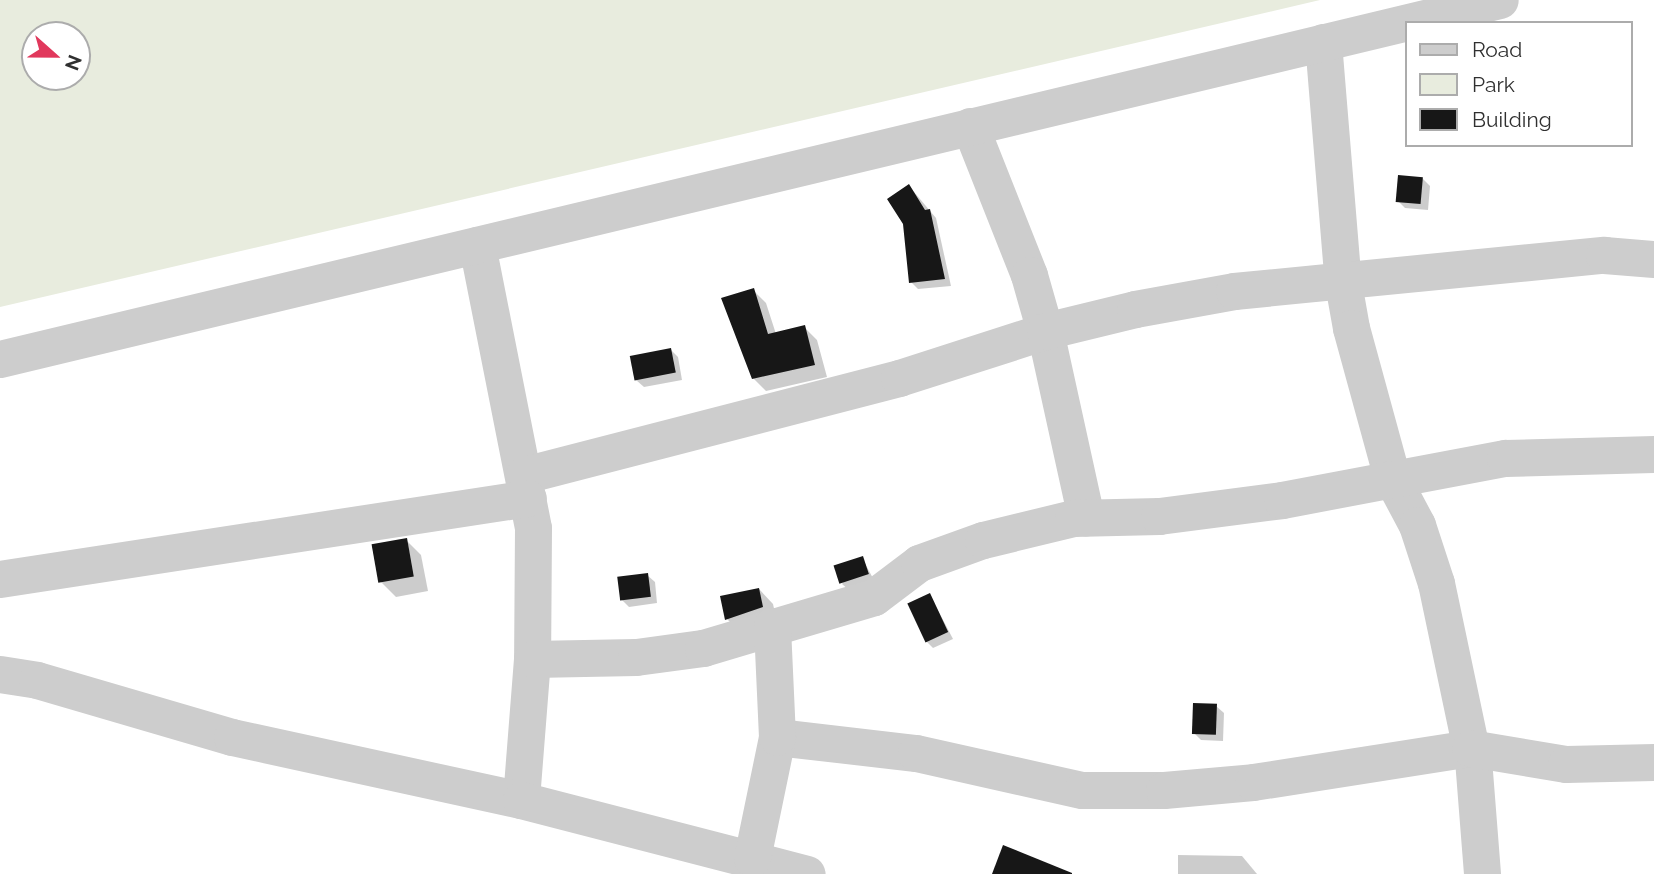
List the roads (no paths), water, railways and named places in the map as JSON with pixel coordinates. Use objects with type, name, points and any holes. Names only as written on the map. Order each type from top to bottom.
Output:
[{"type":"street","points":[[1412,21],[1500,0]]},
{"type":"street","points":[[0,359],[1406,22]]},
{"type":"street","points":[[1323,42],[1343,283],[1364,386],[1392,478],[1417,525],[1436,583],[1470,748],[1482,874]]},
{"type":"street","points":[[970,126],[1029,275],[1045,331],[1086,518]]},
{"type":"street","points":[[477,245],[533,528],[532,659],[521,800]]},
{"type":"street","points":[[0,579],[526,486],[899,378],[1045,331],[1234,291],[1343,283],[1604,255],[1654,259]]},
{"type":"street","points":[[532,659],[636,657],[703,648],[874,597],[919,563],[983,540],[1086,518],[1159,516],[1282,500],[1505,457],[1654,454]]},
{"type":"street","points":[[752,858],[777,737],[772,626]]},
{"type":"street","points":[[0,674],[37,680],[232,737],[521,800],[807,874]]},
{"type":"street","points":[[777,737],[916,753],[1082,790],[1164,790],[1253,782],[1470,748],[1566,764],[1654,762]]}]
